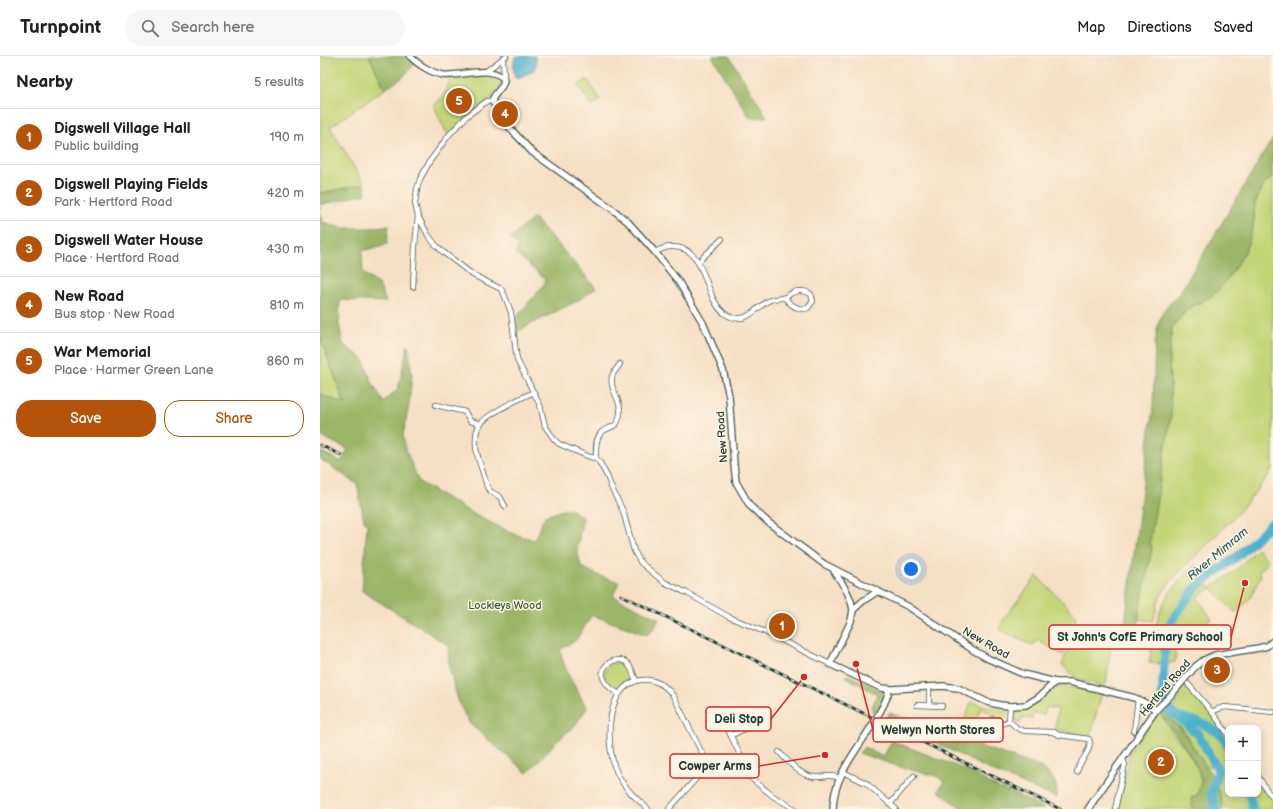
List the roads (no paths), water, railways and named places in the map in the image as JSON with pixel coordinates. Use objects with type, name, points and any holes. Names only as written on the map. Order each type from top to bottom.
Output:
[{"type":"street","points":[[410,56],[416,62],[441,74],[450,75],[485,72],[495,73],[504,79]]},
{"type":"street","points":[[485,72],[505,57]]},
{"type":"street","points":[[505,57],[503,86],[494,96],[492,101],[487,101],[467,116],[449,135],[420,179],[415,204],[418,216],[428,235],[435,244],[473,275],[500,289],[504,294],[511,312],[517,360],[540,404],[545,426],[554,439],[568,448],[596,458]]},
{"type":"street","name":"New Road","points":[[492,101],[509,127],[532,152],[628,222],[656,252],[678,280],[692,303],[714,346],[723,370],[729,396],[736,482],[744,497],[759,515],[824,564],[909,607],[973,650],[989,658],[1023,674],[1056,682],[1074,682],[1138,699],[1149,704],[1156,710]]},
{"type":"street","points":[[413,287],[414,246],[418,216]]},
{"type":"street","points":[[698,262],[722,239]]},
{"type":"street","points":[[656,252],[669,247],[685,249],[692,254],[698,262],[710,292],[719,309],[730,316],[740,318],[745,317],[771,299],[785,298],[793,292],[804,291],[811,294],[813,302],[808,308],[801,309],[790,303],[785,298]]},
{"type":"street","points":[[620,364],[612,381],[614,391],[620,403],[619,419],[613,427],[602,431],[599,434],[596,458],[604,469],[624,511],[634,551],[641,563],[664,582],[688,593],[729,617],[765,632],[881,688],[889,689],[929,686],[958,688],[987,702],[1010,706],[1026,705],[1056,682]]},
{"type":"street","points":[[505,506],[500,497],[490,491],[487,486],[480,464],[476,439],[479,427],[488,417],[534,392]]},
{"type":"street","points":[[436,405],[465,412],[470,421],[481,424]]},
{"type":"street","points":[[830,664],[851,621],[853,610],[852,600],[833,569]]},
{"type":"street","points":[[853,610],[878,591]]},
{"type":"street","name":"Hertford Road","points":[[1088,809],[1156,710],[1172,695],[1195,668],[1204,660],[1215,655],[1267,646],[1273,641]]},
{"type":"street","points":[[1267,646],[1273,649]]},
{"type":"street","points":[[619,694],[611,689],[604,681],[603,671],[608,663],[617,660],[625,662],[631,669],[636,681]]},
{"type":"street","points":[[648,809],[624,785],[611,757],[609,727],[614,705],[619,694],[627,686],[636,681],[649,680],[664,685],[672,693],[708,765]]},
{"type":"street","points":[[1188,684],[1225,730]]},
{"type":"street","points":[[929,686],[929,705]]},
{"type":"street","points":[[833,809],[834,796],[840,778],[881,711],[889,689]]},
{"type":"street","name":"Hertford Road","points":[[1134,731],[1138,699]]},
{"type":"street","points":[[917,705],[942,706]]},
{"type":"street","points":[[1009,721],[1010,706]]},
{"type":"street","points":[[1212,712],[1225,707],[1273,712]]},
{"type":"street","points":[[720,713],[732,735],[740,755],[736,766]]},
{"type":"street","points":[[732,735],[744,728],[755,713]]},
{"type":"street","points":[[993,719],[995,722],[1000,724],[1009,721]]},
{"type":"street","points":[[1009,721],[1017,728],[1024,731],[1053,732],[1059,735],[1089,739],[1090,748],[1078,766],[1077,772]]},
{"type":"street","points":[[779,752],[806,775],[817,777],[831,775],[840,778]]},
{"type":"street","points":[[1115,809],[1125,764],[1123,760]]},
{"type":"street","points":[[669,809],[708,765],[713,762],[722,761],[730,762],[773,796],[794,809]]},
{"type":"street","points":[[843,772],[866,783],[896,809]]},
{"type":"street","points":[[890,804],[914,776]]},
{"type":"street","points":[[1261,781],[1273,797]]},
{"type":"water","points":[[515,56],[535,56],[535,68],[530,73],[518,78],[515,77],[513,67]]},
{"type":"waterway","name":"River Mimram","points":[[1216,809],[1211,794],[1218,770],[1198,734],[1170,712],[1162,695],[1166,635],[1171,622],[1196,587],[1239,555],[1273,522]]},
{"type":"waterway","name":"River Mimram","points":[[1180,717],[1196,721],[1207,726],[1217,732],[1225,741]]},
{"type":"waterway","name":"River Mimram","points":[[1250,797],[1253,809]]},
{"type":"railway","points":[[320,445],[341,455]]},
{"type":"railway","points":[[621,595],[1060,809]]},
{"type":"place","name":"War Memorial","points":[[459,101]]},
{"type":"place","name":"New Road","points":[[505,114]]},
{"type":"place","name":"St John's CofE Primary School","points":[[1245,583]]},
{"type":"place","name":"Digswell Village Hall","points":[[782,626]]},
{"type":"place","name":"Welwyn North Stores","points":[[856,664]]},
{"type":"place","name":"Digswell Water House","points":[[1217,670]]},
{"type":"place","name":"Deli Stop","points":[[804,677]]},
{"type":"place","name":"Cowper Arms","points":[[825,755]]},
{"type":"place","name":"Digswell Playing Fields","points":[[1161,762]]},
{"type":"park label","name":"Lockleys Wood","points":[[505,605]]}]
